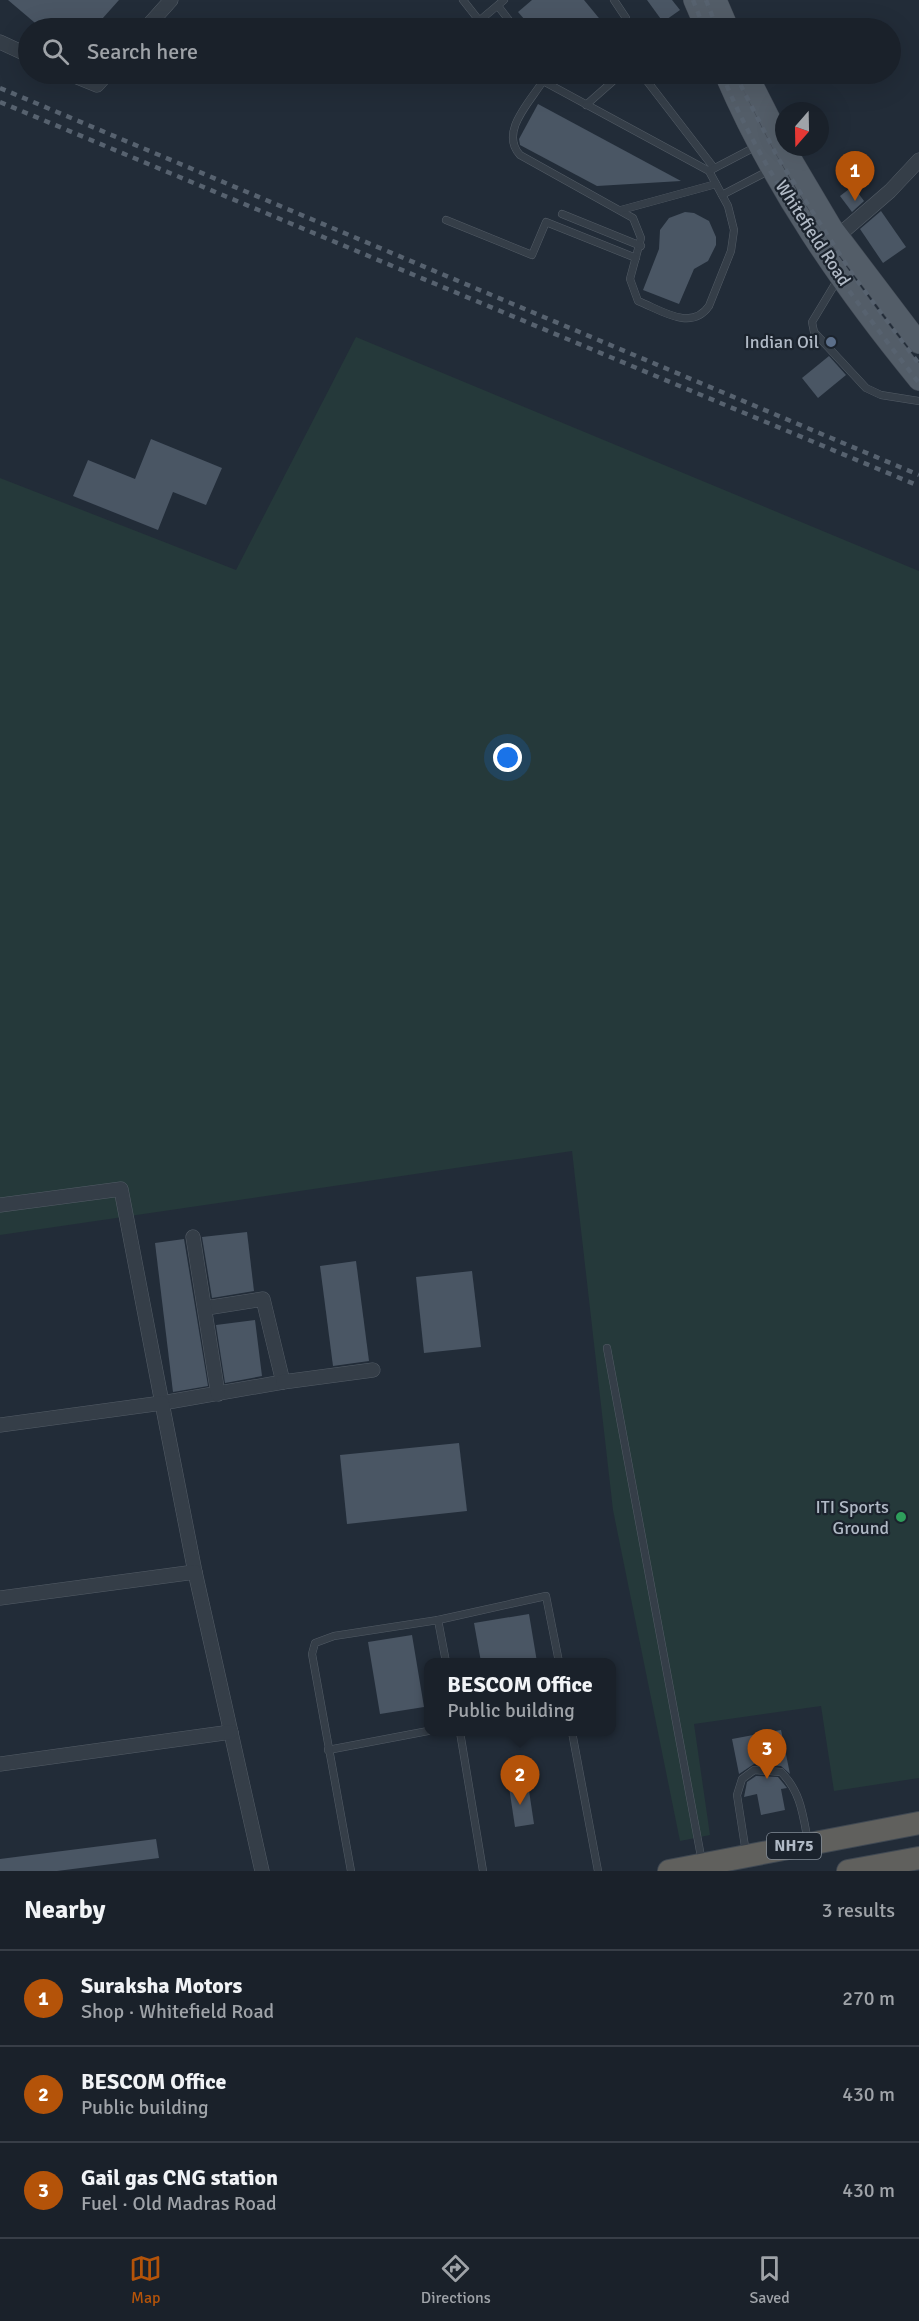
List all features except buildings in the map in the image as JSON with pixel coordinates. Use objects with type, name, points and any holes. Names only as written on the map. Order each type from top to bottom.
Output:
[{"type":"highway","name":"NH75","points":[[669,1871],[919,1822]]},
{"type":"highway","points":[[848,1871],[919,1858]]},
{"type":"main road","points":[[694,0],[702,18]]},
{"type":"main road","points":[[720,2],[725,18]]},
{"type":"main road","name":"Whitefield Road","points":[[730,84],[772,169],[812,238],[919,380]]},
{"type":"main road","name":"Whitefield Road","points":[[752,84],[775,129]]},
{"type":"main road","name":"Whitefield Road","points":[[788,156],[838,236],[916,332]]},
{"type":"street","points":[[155,18],[171,0]]},
{"type":"street","points":[[0,42],[18,50]]},
{"type":"street","points":[[838,236],[890,191],[919,160]]},
{"type":"street","points":[[0,1205],[121,1189],[195,1572],[262,1871]]},
{"type":"street","points":[[193,1237],[218,1394]]},
{"type":"street","points":[[206,1308],[263,1299],[283,1382]]},
{"type":"street","points":[[0,1425],[162,1403],[283,1382],[373,1370]]},
{"type":"street","points":[[0,1598],[195,1572]]},
{"type":"street","points":[[0,1764],[231,1732]]},
{"type":"lane","points":[[464,0],[477,18]]},
{"type":"lane","points":[[483,18],[504,0]]},
{"type":"lane","points":[[614,0],[626,18]]},
{"type":"lane","points":[[498,6],[507,18]]},
{"type":"lane","points":[[541,84],[514,126],[512,138],[516,150],[520,155],[621,210],[637,224],[641,246],[630,279],[638,301],[684,320],[702,315],[709,306],[733,241],[732,218],[711,170],[649,84]]},
{"type":"lane","points":[[548,84],[711,170]]},
{"type":"lane","points":[[586,105],[610,84]]},
{"type":"lane","points":[[711,170],[760,144]]},
{"type":"lane","points":[[722,195],[772,169]]},
{"type":"lane","points":[[621,210],[716,184]]},
{"type":"lane","points":[[562,214],[641,246]]},
{"type":"lane","points":[[446,220],[532,255],[546,222],[636,258]]},
{"type":"lane","points":[[840,276],[812,322],[814,332],[866,388],[881,395],[919,401]]},
{"type":"lane","points":[[607,1348],[703,1864]]},
{"type":"lane","points":[[351,1871],[312,1654],[315,1643],[334,1636],[438,1620],[546,1596],[558,1658]]},
{"type":"lane","points":[[438,1620],[445,1658]]},
{"type":"lane","points":[[328,1750],[424,1732]]},
{"type":"lane","points":[[461,1736],[483,1871]]},
{"type":"lane","points":[[573,1736],[598,1871]]},
{"type":"lane","points":[[746,1856],[736,1795],[742,1779],[754,1770],[781,1772],[793,1784],[800,1800],[808,1844]]},
{"type":"green space","points":[[356,337],[919,571],[919,1778],[834,1791],[821,1706],[694,1724],[710,1835],[680,1841],[613,1510],[572,1151],[0,1235],[0,478],[236,570]]},
{"type":"railway","points":[[693,0],[700,18]]},
{"type":"railway","points":[[706,0],[713,18]]},
{"type":"railway","points":[[726,84],[761,155],[810,234],[864,311],[919,383]]},
{"type":"railway","points":[[740,84],[778,158],[853,275],[919,364]]},
{"type":"railway","points":[[0,88],[919,475]]},
{"type":"railway","points":[[0,102],[919,486]]},
{"type":"place","name":"Suraksha Motors","points":[[855,201]]},
{"type":"place","name":"Indian Oil","points":[[831,342]]},
{"type":"place","name":"ITI Sports Ground","points":[[901,1517]]},
{"type":"place","name":"Gail gas CNG station","points":[[767,1779]]},
{"type":"place","name":"BESCOM Office","points":[[520,1805]]}]
